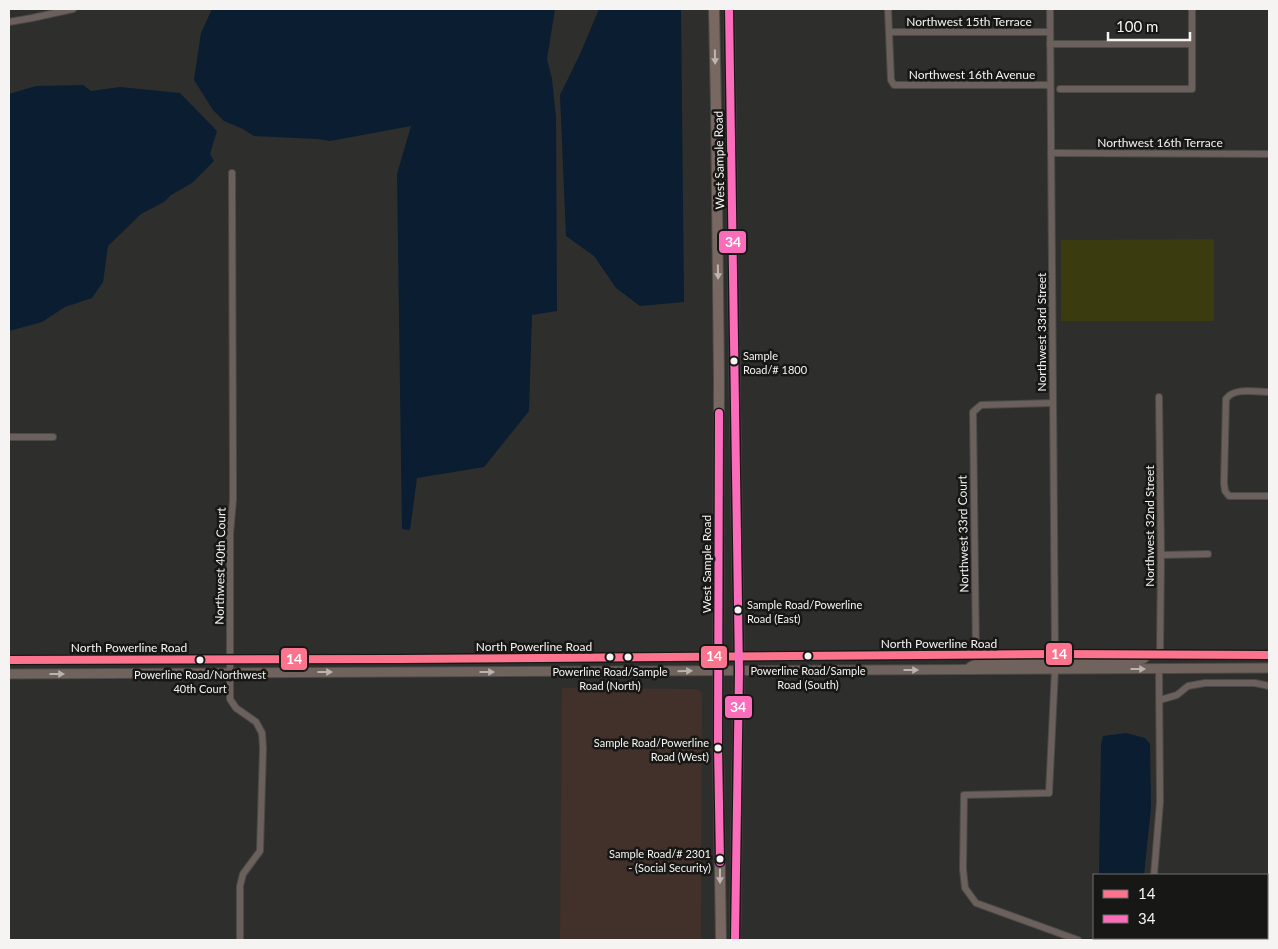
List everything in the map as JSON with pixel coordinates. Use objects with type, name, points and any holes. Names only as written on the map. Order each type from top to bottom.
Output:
[{"type":"main road","name":"West Sample Road","points":[[714,9],[719,378],[718,746],[721,940]]},
{"type":"main road","name":"West Sample Road","points":[[729,9],[739,656],[735,940]]},
{"type":"main road","name":"North Powerline Road","points":[[10,662],[1055,654],[1269,655]]},
{"type":"main road","points":[[967,670],[971,665],[984,663],[1041,663],[1052,659],[1055,654]]},
{"type":"main road","points":[[1055,668],[1058,663],[1063,662],[1133,661],[1143,659],[1149,654]]},
{"type":"main road","points":[[882,670],[901,656]]},
{"type":"main road","points":[[553,672],[564,666],[570,658]]},
{"type":"main road","points":[[389,659],[400,665],[406,672],[409,667],[424,659]]},
{"type":"main road","name":"North Powerline Road","points":[[9,674],[1269,668]]},
{"type":"main road","points":[[720,807],[730,824],[736,829]]},
{"type":"main road","points":[[720,827],[730,837],[736,848]]},
{"type":"street","points":[[9,22],[73,9]]},
{"type":"street","points":[[888,9],[889,32]]},
{"type":"street","name":"Northwest 33rd Street","points":[[1050,9],[1055,654]]},
{"type":"street","points":[[1060,89],[1192,89],[1192,9]]},
{"type":"street","name":"Northwest 15th Terrace","points":[[889,32],[1050,32]]},
{"type":"street","name":"Northwest 16th Avenue","points":[[889,32],[891,80],[894,84],[1050,86]]},
{"type":"street","points":[[1050,44],[1192,44]]},
{"type":"street","name":"Northwest 16th Terrace","points":[[1051,153],[1269,154]]},
{"type":"street","name":"Northwest 40th Court","points":[[232,173],[233,500],[230,534],[230,699],[236,708],[256,722],[262,733],[263,748],[260,851],[243,874],[240,886],[240,940]]},
{"type":"street","points":[[1269,392],[1237,392],[1229,394],[1226,399],[1224,483],[1225,491],[1230,496],[1269,496]]},
{"type":"street","name":"Northwest 32nd Street","points":[[1159,397],[1160,654]]},
{"type":"street","name":"Northwest 33rd Court","points":[[976,655],[973,412],[981,404],[1053,403]]},
{"type":"street","points":[[9,437],[53,436]]},
{"type":"street","points":[[1161,555],[1208,554]]},
{"type":"street","points":[[1055,668],[1049,793],[964,795],[963,869],[966,888],[976,903],[1078,940]]},
{"type":"street","points":[[1154,874],[1160,802],[1159,669]]},
{"type":"street","points":[[1160,700],[1176,695],[1188,686],[1205,683],[1254,683],[1269,686]]},
{"type":"shaded area","points":[[1214,239],[1214,321],[1061,321],[1061,240]]},
{"type":"shaded area","points":[[562,688],[696,689],[701,691],[701,940],[560,940]]},
{"type":"water","points":[[212,9],[555,9],[547,59],[552,79],[556,118],[557,311],[532,315],[529,411],[484,467],[417,478],[410,530],[402,529],[397,174],[411,126],[330,141],[254,136],[224,121],[213,110],[194,80],[201,33]]},
{"type":"water","points":[[599,9],[681,9],[684,302],[640,306],[616,288],[594,256],[566,236],[560,95]]},
{"type":"water","points":[[83,85],[91,91],[120,87],[180,93],[217,131],[210,154],[214,161],[192,183],[171,195],[164,202],[141,214],[108,246],[103,282],[92,298],[65,307],[42,322],[9,331],[9,94],[36,86]]},
{"type":"water","points":[[1126,733],[1145,738],[1150,744],[1151,808],[1144,874],[1099,874],[1101,745],[1103,736]]},
{"type":"transit line","name":"34","points":[[729,9],[739,671],[735,940]]},
{"type":"transit line","name":"34","points":[[719,413],[718,746],[720,862]]},
{"type":"transit line","name":"14","points":[[9,660],[1055,654],[1269,655]]},
{"type":"place","name":"Sample Road/# 1800","points":[[734,361]]},
{"type":"place","name":"Sample Road/Powerline Road (East)","points":[[738,610]]},
{"type":"place","name":"Powerline Road/Sample Road (South)","points":[[808,656]]},
{"type":"place","name":"Powerline Road/Sample Road (North)","points":[[610,657]]},
{"type":"place","name":"Powerline Road/Northwest 40th Court","points":[[200,660]]},
{"type":"place","name":"Sample Road/Powerline Road (West)","points":[[718,748]]},
{"type":"place","name":"Sample Road/# 2301 - (Social Security)","points":[[720,859]]}]
